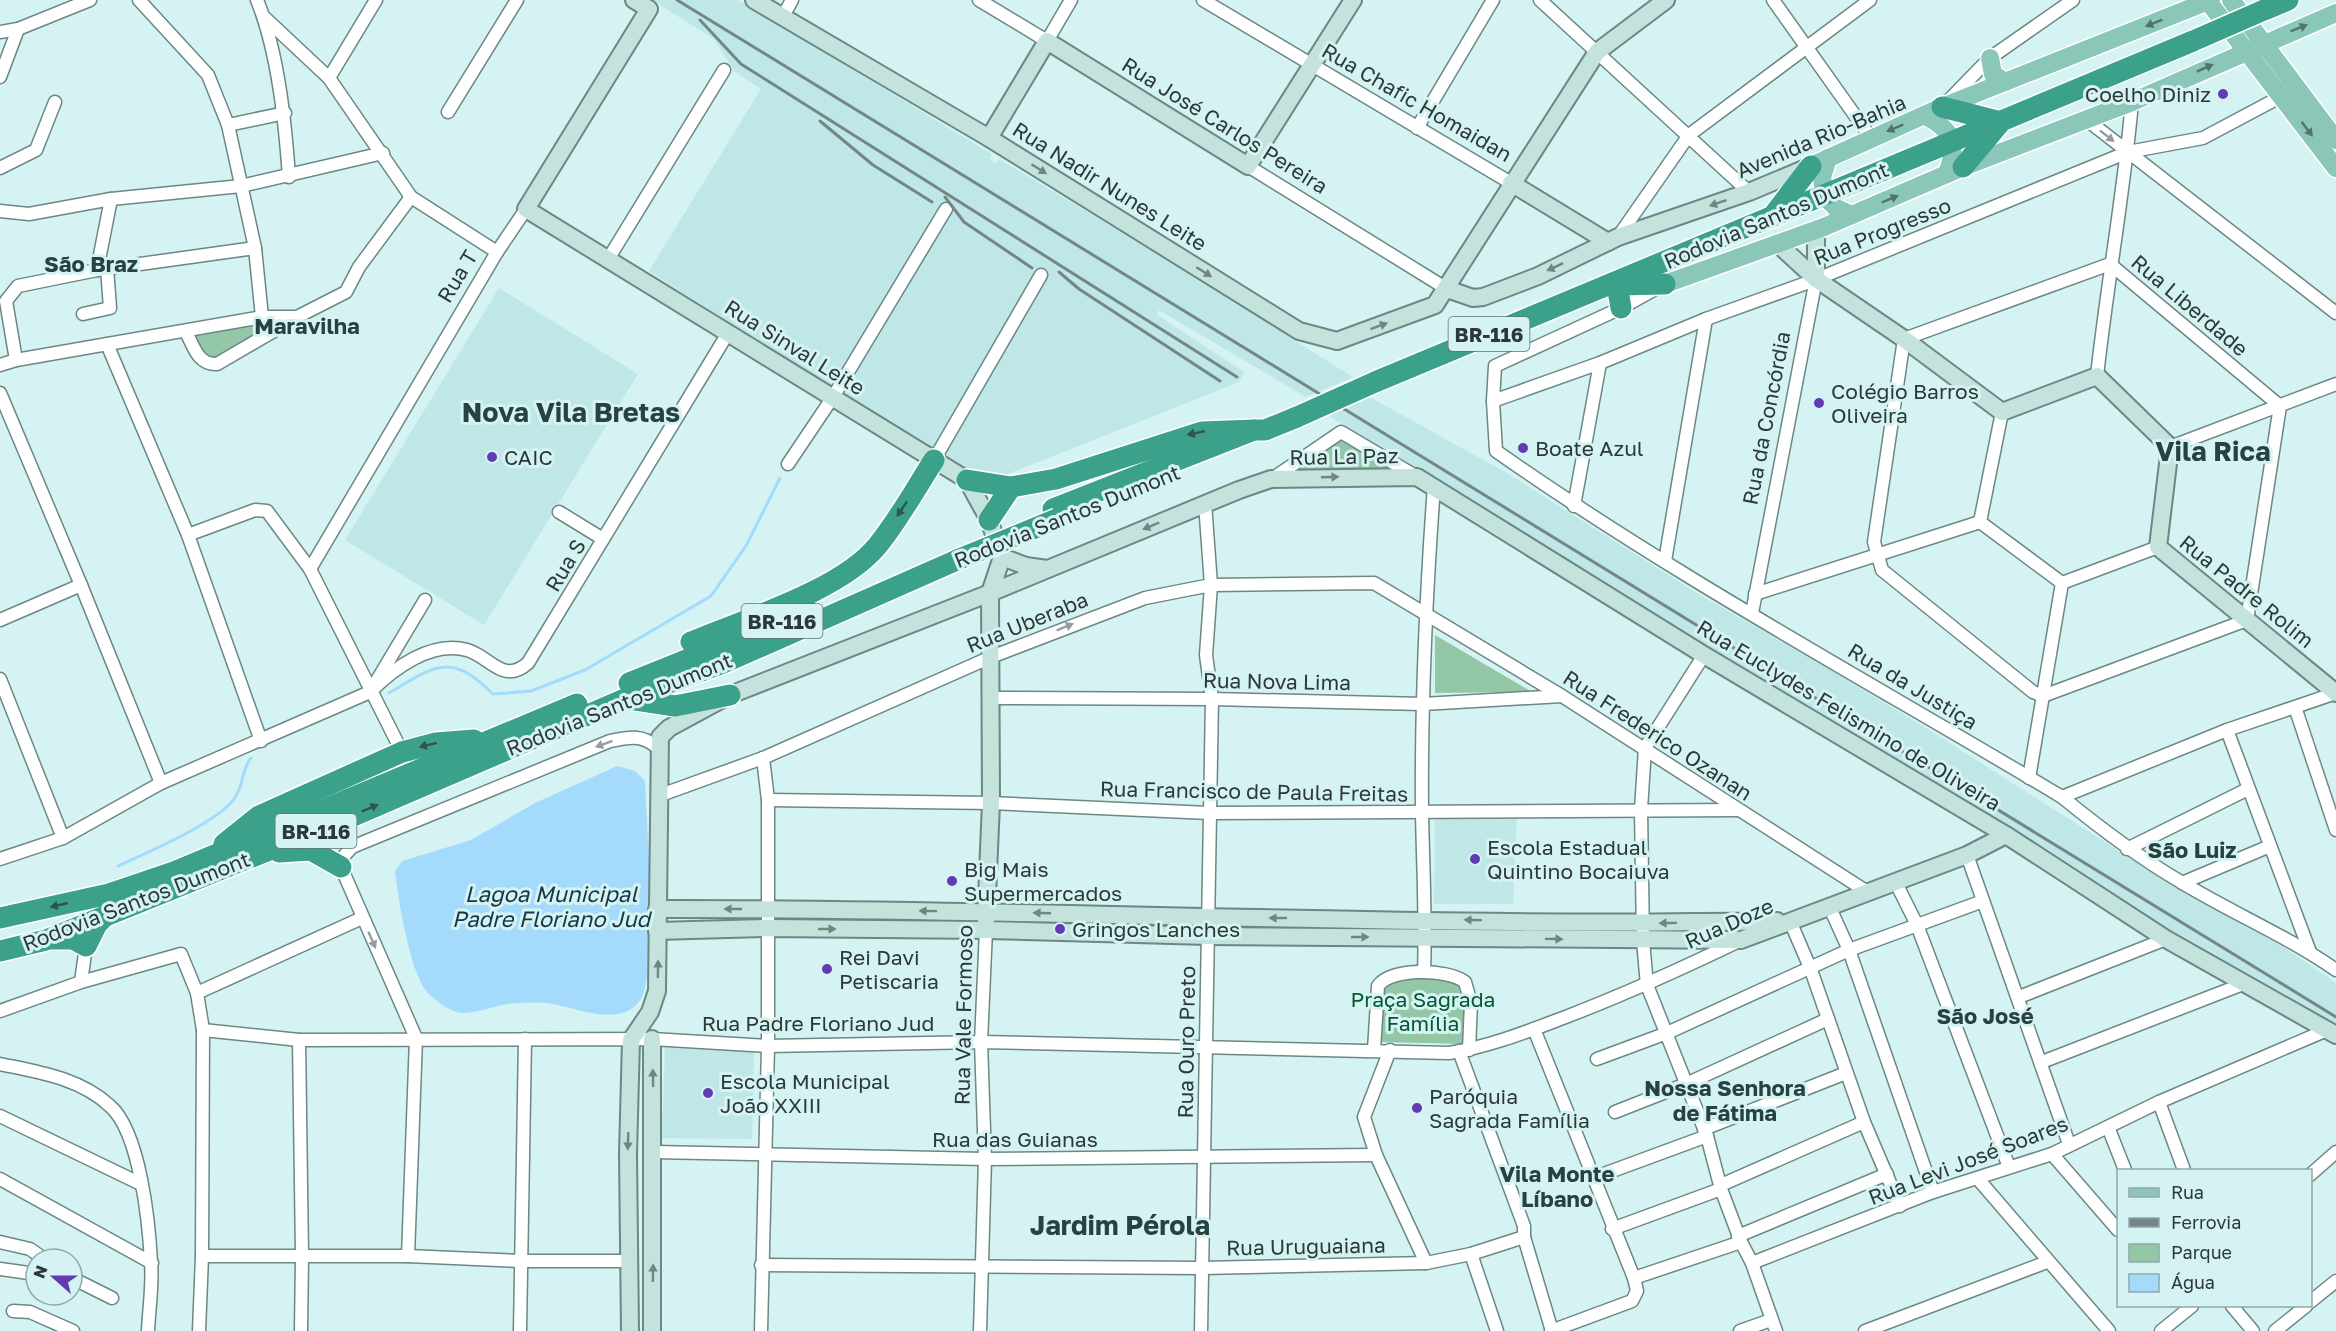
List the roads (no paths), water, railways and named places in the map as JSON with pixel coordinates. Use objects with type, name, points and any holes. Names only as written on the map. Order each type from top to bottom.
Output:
[{"type":"highway","name":"Rodovia Santos Dumont","points":[[1,951],[46,940],[254,856],[618,695],[1055,514],[1260,438],[1260,430],[1297,417],[1375,382],[1610,286],[2288,0]]},
{"type":"highway","points":[[1934,112],[2001,122]]},
{"type":"highway","points":[[1955,171],[2001,122]]},
{"type":"highway","points":[[1772,218],[1820,162]]},
{"type":"highway","points":[[1621,308],[1610,286],[1665,284]]},
{"type":"highway","points":[[967,480],[1011,488],[1085,470],[1173,439],[1202,432],[1260,430]]},
{"type":"highway","points":[[618,695],[666,653],[824,586],[852,570],[878,545],[934,460]]},
{"type":"highway","points":[[989,520],[1011,488]]},
{"type":"highway","name":"Rodovia Santos Dumont","points":[[1,914],[109,894],[205,860],[497,737],[618,695],[721,664],[955,555]]},
{"type":"highway","points":[[721,664],[714,672],[713,683],[719,692],[730,695]]},
{"type":"highway","points":[[618,695],[675,706],[730,695]]},
{"type":"highway","points":[[205,860],[259,816],[402,752],[436,743],[497,737]]},
{"type":"highway","points":[[254,856],[296,849],[311,850],[341,867]]},
{"type":"highway","points":[[1,914],[6,936],[1,951]]},
{"type":"highway","points":[[46,940],[67,938],[86,946],[97,924],[106,914]]},
{"type":"main road","points":[[2209,0],[2254,46],[2336,140]]},
{"type":"main road","name":"Avenida Rio-Bahia","points":[[1820,162],[2005,82],[2209,0]]},
{"type":"main road","points":[[2231,0],[2282,96],[2336,168]]},
{"type":"main road","points":[[1665,284],[1779,245],[1955,171],[2132,102],[2254,46],[2336,13]]},
{"type":"main road","points":[[1990,58],[1993,74],[2005,82]]},
{"type":"main road","points":[[1934,112],[1952,141],[1955,171]]},
{"type":"main road","points":[[1820,162],[1824,196],[1836,207],[1852,215]]},
{"type":"street","points":[[0,32],[18,29],[90,0]]},
{"type":"street","points":[[140,0],[208,75],[228,125],[255,248],[262,317]]},
{"type":"street","points":[[257,0],[264,17],[285,113],[289,177]]},
{"type":"street","points":[[329,78],[376,0]]},
{"type":"street","points":[[448,112],[517,0]]},
{"type":"street","name":"Rua T","points":[[310,569],[497,252],[649,9],[634,0]]},
{"type":"street","name":"Rua Nadir Nunes Leite","points":[[754,0],[989,138],[1299,331],[1337,341],[1435,305],[1597,52],[1666,0]]},
{"type":"street","points":[[782,18],[792,0]]},
{"type":"street","name":"Rua José Carlos Pereira","points":[[979,0],[1447,289]]},
{"type":"street","points":[[989,138],[1071,0]]},
{"type":"street","points":[[1248,166],[1353,0]]},
{"type":"street","points":[[1417,128],[1493,0]]},
{"type":"street","points":[[1540,0],[1749,192]]},
{"type":"street","points":[[1773,0],[1871,138]]},
{"type":"street","points":[[1613,240],[1689,135],[1869,0]]},
{"type":"street","points":[[1934,112],[1990,58],[2068,1]]},
{"type":"street","name":"Rua Chafic Homaidan","points":[[1210,2],[1312,67],[1613,240]]},
{"type":"street","points":[[264,17],[329,78],[383,153],[411,197],[497,252]]},
{"type":"street","points":[[0,78],[18,29]]},
{"type":"street","points":[[608,261],[724,70]]},
{"type":"street","name":"Rua Progresso","points":[[1493,401],[1600,363],[1706,319],[1816,279],[2128,152],[2203,138],[2282,96]]},
{"type":"street","points":[[0,168],[36,150],[55,102]]},
{"type":"street","points":[[2097,376],[2110,264],[2128,152],[2132,102]]},
{"type":"street","points":[[228,125],[285,113]]},
{"type":"street","points":[[2086,120],[2336,313]]},
{"type":"street","points":[[0,212],[29,214],[111,199],[241,186],[289,177],[383,153]]},
{"type":"street","name":"Avenida Rio-Bahia","points":[[1447,289],[1473,298],[1483,297],[1538,276],[1613,240],[1749,192],[1820,162]]},
{"type":"street","points":[[186,332],[200,360],[208,364],[217,364],[297,317],[346,292],[359,267],[411,197]]},
{"type":"street","points":[[83,314],[110,308],[102,269],[111,199]]},
{"type":"street","name":"Rua Sinval Leite","points":[[526,209],[967,480],[989,520],[1002,557]]},
{"type":"street","points":[[788,464],[833,397],[946,210]]},
{"type":"street","name":"Rua da Concórdia","points":[[1752,613],[1816,279],[1816,230]]},
{"type":"street","points":[[1779,245],[1816,279],[1904,339],[2002,412]]},
{"type":"street","points":[[16,360],[3,302],[18,286],[102,269],[255,248]]},
{"type":"street","name":"Rua Liberdade","points":[[1904,339],[2110,264],[2280,406]]},
{"type":"street","points":[[934,460],[1041,275]]},
{"type":"street","points":[[1493,401],[1495,366],[1621,308],[1665,284]]},
{"type":"street","points":[[0,365],[16,360],[262,317],[297,317]]},
{"type":"street","points":[[1665,561],[1706,319]]},
{"type":"street","name":"Rua S","points":[[370,692],[388,674],[421,655],[444,649],[467,650],[507,672],[519,671],[528,663],[728,333]]},
{"type":"street","points":[[1904,339],[1874,542],[1882,570],[2033,692],[2043,696],[2247,620],[2280,406]]},
{"type":"street","points":[[107,344],[188,535],[261,741]]},
{"type":"street","points":[[1575,506],[1600,363]]},
{"type":"street","points":[[2002,412],[2097,376]]},
{"type":"street","points":[[2097,376],[2170,447]]},
{"type":"street","points":[[2170,447],[2336,384]]},
{"type":"street","points":[[0,393],[161,783]]},
{"type":"street","name":"Rua da Justiça","points":[[1493,401],[1496,451],[1575,506],[2061,797],[2127,849],[2182,883],[2310,952],[2336,970]]},
{"type":"street","points":[[1980,522],[2002,412]]},
{"type":"street","name":"Rua Euclydes Felismino de Oliveira","points":[[1271,479],[1341,432],[1434,486],[1704,656],[2006,835],[2166,939],[2332,1033]]},
{"type":"street","points":[[2062,583],[2158,547],[2170,447]]},
{"type":"street","name":"Rua La Paz","points":[[658,748],[660,737],[669,728],[730,695],[990,593],[1205,503],[1271,479],[1417,477]]},
{"type":"street","points":[[1424,972],[1426,920],[1422,813],[1424,613],[1434,486]]},
{"type":"street","name":"Rua Ouro Preto","points":[[1202,1331],[1212,699],[1206,655],[1211,585],[1205,503]]},
{"type":"street","points":[[188,535],[255,510],[267,511],[310,569],[402,752]]},
{"type":"street","points":[[559,512],[603,539]]},
{"type":"street","points":[[1755,594],[1980,522]]},
{"type":"street","points":[[1980,522],[2062,583]]},
{"type":"street","name":"Rua Padre Rolim","points":[[2158,547],[2336,693]]},
{"type":"street","points":[[1002,557],[1026,566],[1048,569]]},
{"type":"street","name":"Rua Vale Formoso","points":[[980,1331],[980,1267],[985,1159],[981,1042],[991,803],[990,593],[1002,557]]},
{"type":"street","name":"Rua Uberaba","points":[[658,796],[764,758],[991,657],[1124,605],[1211,585],[1374,583],[1424,613]]},
{"type":"street","points":[[2029,778],[2062,583]]},
{"type":"street","points":[[0,620],[81,585]]},
{"type":"street","points":[[0,860],[63,838],[161,783],[370,692],[425,600]]},
{"type":"street","name":"Rua Frederico Ozanan","points":[[1424,613],[1646,748],[1869,893]]},
{"type":"street","points":[[1704,656],[1646,748],[1641,809],[1643,932],[1647,986],[1705,1132],[1721,1186],[1740,1239],[1752,1263],[1773,1326],[1740,1331]]},
{"type":"street","points":[[0,679],[63,838]]},
{"type":"street","points":[[2061,797],[2227,730],[2336,693]]},
{"type":"street","name":"Rua Nova Lima","points":[[990,698],[1212,699],[1423,704],[1562,696]]},
{"type":"street","points":[[2295,707],[2336,830]]},
{"type":"street","points":[[2227,730],[2310,952]]},
{"type":"street","points":[[408,1256],[416,1038],[341,867],[343,857],[352,847],[610,741],[634,736],[649,740],[658,748],[657,991],[643,1024],[631,1040],[628,1154],[630,1331]]},
{"type":"street","points":[[761,1331],[768,1046],[768,800],[764,758]]},
{"type":"street","points":[[2127,849],[2248,789]]},
{"type":"street","name":"Rua Francisco de Paula Freitas","points":[[768,800],[991,803],[1209,813],[1740,810]]},
{"type":"street","name":"Rua Doze","points":[[1464,1051],[1534,1029],[1647,986],[1741,940],[1967,855],[2006,835]]},
{"type":"street","points":[[2182,883],[2270,846]]},
{"type":"street","points":[[1967,855],[2042,1062],[2069,1144]]},
{"type":"street","points":[[1896,883],[1917,925],[2009,1167]]},
{"type":"street","points":[[1597,1059],[1667,1033],[1810,970],[1849,950],[1983,901]]},
{"type":"street","points":[[1830,908],[1849,950],[1933,1192]]},
{"type":"street","points":[[657,909],[987,911],[1208,918],[1426,920],[1741,940]]},
{"type":"street","points":[[197,993],[362,918]]},
{"type":"street","points":[[657,931],[768,928],[986,930],[1208,936],[1425,937],[1643,932],[1790,921],[1810,970],[1864,1122],[1900,1206]]},
{"type":"street","points":[[2019,997],[2166,939]]},
{"type":"street","points":[[81,982],[86,946]]},
{"type":"street","points":[[0,1011],[81,982],[181,954],[197,993],[203,1030],[202,1256],[199,1331]]},
{"type":"street","points":[[1374,1050],[1378,986],[1383,979],[1424,972],[1449,974],[1466,982],[1471,1003],[1464,1051],[1524,1226],[1524,1237],[1552,1331],[1632,1301],[1636,1297],[1634,1278],[1612,1229],[1534,1029]]},
{"type":"street","points":[[2042,1062],[2243,984]]},
{"type":"street","points":[[1615,1112],[1686,1084],[1828,1019]]},
{"type":"street","points":[[643,1024],[652,1039],[654,1152],[652,1331]]},
{"type":"street","name":"Rua Padre Floriano Jud","points":[[203,1030],[299,1040],[652,1039],[768,1046],[981,1042],[1464,1051]]},
{"type":"street","name":"Rua Levi José Soares","points":[[1752,1263],[1933,1192],[2052,1154],[2159,1102],[2332,1033]]},
{"type":"street","points":[[520,1331],[525,1039]]},
{"type":"street","points":[[299,1040],[301,1331]]},
{"type":"street","points":[[1390,1050],[1364,1117],[1376,1155],[1426,1263]]},
{"type":"street","points":[[0,1064],[51,1074],[92,1093],[112,1107],[127,1131],[139,1161],[152,1263],[148,1331]]},
{"type":"street","points":[[1593,1178],[1846,1072]]},
{"type":"street","points":[[2159,1102],[2184,1169]]},
{"type":"street","points":[[0,1116],[141,1184]]},
{"type":"street","points":[[1612,1229],[1721,1186],[1864,1122]]},
{"type":"street","points":[[2108,1127],[2125,1169]]},
{"type":"street","name":"Rua das Guianas","points":[[654,1152],[985,1159],[1203,1159],[1376,1155]]},
{"type":"street","points":[[2312,1173],[2336,1152]]},
{"type":"street","points":[[2052,1154],[2117,1229]]},
{"type":"street","points":[[1634,1278],[1740,1239],[1887,1174]]},
{"type":"street","points":[[0,1179],[152,1263]]},
{"type":"street","points":[[1978,1179],[2047,1262],[2109,1331]]},
{"type":"street","name":"Rua Uruguaiana","points":[[761,1265],[1202,1268],[1426,1263],[1471,1254],[1524,1237]]},
{"type":"street","points":[[0,1242],[24,1248]]},
{"type":"street","points":[[1471,1254],[1497,1331]]},
{"type":"street","points":[[202,1256],[408,1256],[522,1261],[630,1261]]},
{"type":"street","points":[[1865,1331],[2047,1262]]},
{"type":"street","points":[[0,1269],[24,1272]]},
{"type":"street","points":[[2312,1300],[2336,1281]]},
{"type":"street","points":[[84,1284],[112,1298]]},
{"type":"street","points":[[2161,1331],[2188,1307]]},
{"type":"street","points":[[2234,1307],[2253,1331]]},
{"type":"street","points":[[2275,1331],[2304,1307]]},
{"type":"street","points":[[13,1311],[30,1312],[73,1331]]},
{"type":"water","name":"Lagoa Municipal Padre Floriano Jud","points":[[617,766],[635,771],[645,781],[650,931],[649,962],[645,987],[639,1002],[630,1010],[608,1015],[548,1003],[516,1003],[463,1013],[453,1011],[440,1003],[428,993],[422,983],[410,953],[395,871],[402,861],[471,840],[535,803]]},
{"type":"waterway","points":[[389,693],[431,670],[442,667],[465,672],[493,694],[531,691],[585,670],[711,596],[746,546],[780,478]]},
{"type":"waterway","points":[[118,866],[180,837],[213,818],[234,799],[251,758]]},
{"type":"railway","points":[[677,0],[2336,1017]]},
{"type":"railway","points":[[700,20],[741,64],[1237,377]]},
{"type":"railway","points":[[820,121],[873,165],[932,202]]},
{"type":"railway","points":[[945,197],[964,222],[1032,268]]},
{"type":"railway","points":[[1059,272],[1079,289],[1220,381]]},
{"type":"place","name":"Coelho Diniz","points":[[2223,94]]},
{"type":"place","name":"Colégio Barros Oliveira","points":[[1819,403]]},
{"type":"place","name":"Boate Azul","points":[[1523,448]]},
{"type":"place","name":"CAIC","points":[[492,457]]},
{"type":"place","name":"Escola Estadual Quintino Bocaiuva","points":[[1475,859]]},
{"type":"place","name":"Big Mais Supermercados","points":[[952,881]]},
{"type":"place","name":"Gringos Lanches","points":[[1060,929]]},
{"type":"place","name":"Rei Davi Petiscaria","points":[[827,969]]},
{"type":"place","name":"Escola Municipal João XXIII","points":[[708,1093]]},
{"type":"place","name":"Paróquia Sagrada Família","points":[[1417,1108]]},
{"type":"district","name":"São Braz","points":[[91,263]]},
{"type":"district","name":"Maravilha","points":[[307,325]]},
{"type":"district","name":"Nova Vila Bretas","points":[[571,412]]},
{"type":"district","name":"Vila Rica","points":[[2213,451]]},
{"type":"district","name":"São Luiz","points":[[2192,849]]},
{"type":"district","name":"São José","points":[[1985,1015]]},
{"type":"district","name":"Nossa Senhora de Fátima","points":[[1725,1100]]},
{"type":"district","name":"Vila Monte Líbano","points":[[1557,1186]]},
{"type":"district","name":"Jardim Pérola","points":[[1120,1225]]},
{"type":"park label","name":"Praça Sagrada Família","points":[[1423,1011]]}]
